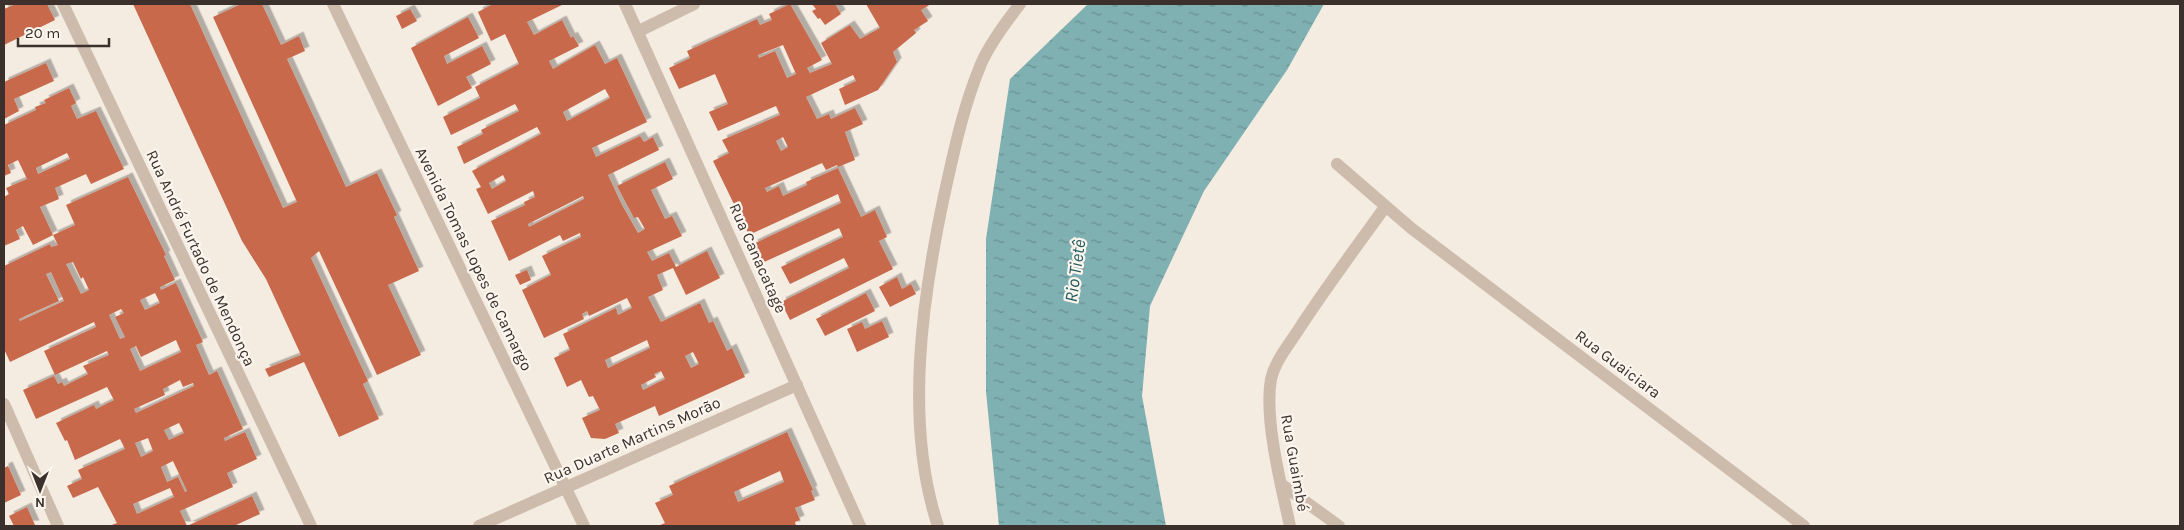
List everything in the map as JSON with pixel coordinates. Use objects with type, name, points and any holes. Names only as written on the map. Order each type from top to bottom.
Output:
[{"type":"street","name":"Rua André Furtado de Mendonça","points":[[63,4],[311,526]]},
{"type":"street","name":"Avenida Tomas Lopes de Camargo","points":[[333,4],[584,526]]},
{"type":"street","name":"Rua Canacatage","points":[[625,4],[639,31],[860,526]]},
{"type":"street","points":[[639,31],[694,4]]},
{"type":"street","points":[[938,526],[928,486],[921,434],[920,385],[927,290],[934,243],[959,128],[982,62],[1020,4]]},
{"type":"street","name":"Rua Guaiciara","points":[[1337,164],[1411,228],[1804,526]]},
{"type":"street","name":"Rua Guaimbé","points":[[1290,526],[1281,484],[1269,405],[1272,377],[1279,359],[1307,316],[1385,207]]},
{"type":"street","name":"Rua Duarte Martins Morão","points":[[479,526],[797,385]]},
{"type":"street","points":[[4,404],[58,526]]},
{"type":"street","points":[[1281,484],[1339,526]]},
{"type":"water","name":"Rio Tietê","points":[[1088,4],[1324,4],[1287,70],[1204,191],[1150,306],[1142,396],[1166,526],[999,526],[986,391],[986,239],[1010,79]]},
{"type":"building","points":[[16,4],[47,4],[55,20],[4,45],[4,9]]},
{"type":"building","points":[[133,4],[190,4],[283,208],[297,202],[213,17],[241,4],[262,4],[281,45],[299,36],[305,51],[287,59],[346,187],[377,173],[397,215],[394,217],[419,271],[388,285],[421,355],[377,375],[319,251],[311,258],[368,381],[363,384],[379,419],[339,437],[304,362],[269,377],[265,369],[301,355],[266,279],[242,241]]},
{"type":"building","points":[[493,4],[564,4],[527,22],[534,35],[562,20],[571,38],[573,36],[579,46],[549,61],[553,69],[595,45],[605,64],[617,58],[647,122],[592,148],[596,157],[640,136],[644,142],[653,137],[659,150],[608,175],[622,205],[638,233],[645,229],[638,217],[634,218],[617,186],[665,162],[673,179],[651,190],[665,219],[672,216],[682,236],[647,252],[652,261],[669,253],[676,267],[707,251],[720,278],[686,295],[673,268],[657,275],[663,290],[648,297],[661,322],[700,303],[709,323],[713,321],[727,351],[732,348],[745,377],[659,416],[655,406],[615,424],[619,433],[605,439],[591,438],[582,418],[600,410],[593,396],[589,397],[581,380],[567,387],[554,358],[570,350],[563,334],[616,308],[618,315],[632,308],[627,298],[589,316],[587,311],[582,314],[584,319],[544,338],[522,290],[551,275],[542,256],[581,237],[580,233],[563,241],[560,235],[509,261],[491,221],[525,205],[524,202],[535,197],[533,191],[488,214],[476,189],[481,187],[472,171],[541,134],[537,127],[464,164],[457,147],[483,134],[481,130],[519,111],[515,104],[451,135],[443,117],[480,98],[475,87],[519,64],[505,34],[491,41],[478,12]],"holes":[[[605,89],[610,98],[567,121],[563,112]],[[503,175],[506,181],[492,189],[489,183]],[[583,196],[584,199],[529,227],[528,224]],[[647,340],[650,348],[608,368],[605,360]],[[693,352],[699,364],[691,368],[685,356]],[[661,371],[665,379],[643,390],[641,385],[656,377],[654,374]]]},
{"type":"building","points":[[790,4],[822,60],[807,68],[810,73],[832,64],[821,43],[850,25],[860,39],[880,28],[866,4],[931,4],[921,10],[928,21],[914,30],[916,33],[893,52],[897,62],[878,90],[845,105],[839,89],[856,81],[853,75],[806,97],[817,119],[829,114],[831,119],[855,108],[863,124],[845,132],[855,160],[826,170],[822,163],[765,188],[767,192],[779,186],[783,196],[807,185],[806,182],[838,168],[861,217],[875,210],[887,237],[879,241],[893,269],[790,320],[781,302],[849,268],[844,258],[790,284],[781,267],[843,237],[839,228],[762,263],[753,244],[841,203],[838,194],[749,235],[713,161],[729,153],[722,140],[780,115],[776,106],[718,131],[709,112],[728,104],[715,74],[679,89],[669,68],[690,58],[687,51],[757,19],[760,25],[772,20],[769,14]],"holes":[[[783,45],[796,74],[787,78],[775,51],[759,58],[758,55]],[[783,137],[788,147],[781,151],[776,141]]]},
{"type":"building","points":[[812,4],[835,4],[841,14],[825,25],[812,11],[816,9]]},
{"type":"building","points":[[410,9],[417,21],[402,29],[396,16]]},
{"type":"building","points":[[468,17],[479,38],[444,56],[447,64],[482,46],[491,64],[466,77],[472,88],[438,106],[411,48]]},
{"type":"building","points":[[46,63],[54,81],[14,99],[19,111],[4,119],[4,82]]},
{"type":"building","points":[[69,88],[76,103],[71,106],[77,119],[96,111],[124,169],[91,184],[86,174],[55,188],[59,199],[40,207],[53,235],[33,245],[23,226],[16,230],[20,239],[4,246],[4,197],[9,194],[6,188],[27,179],[18,160],[8,165],[11,173],[4,176],[4,125],[36,110],[35,107],[46,103],[44,100]],"holes":[[[67,153],[70,159],[38,174],[36,168]]]},
{"type":"building","points":[[128,177],[166,255],[164,256],[175,280],[160,287],[161,290],[176,283],[203,342],[196,345],[209,375],[217,371],[243,429],[224,438],[225,441],[245,432],[257,459],[227,473],[233,487],[180,511],[187,526],[109,526],[117,523],[98,487],[73,498],[67,486],[82,479],[78,470],[125,449],[120,439],[75,460],[67,440],[65,441],[56,423],[94,405],[96,409],[114,400],[107,387],[36,419],[23,390],[54,376],[58,384],[62,382],[64,386],[88,374],[83,366],[109,355],[107,351],[55,375],[44,351],[96,327],[94,322],[10,362],[4,349],[4,266],[50,244],[51,247],[58,245],[53,235],[75,225],[66,205]],"holes":[[[73,262],[81,279],[83,277],[89,290],[81,294],[66,264]],[[51,272],[64,301],[20,321],[19,319],[59,301],[46,274]],[[155,293],[160,303],[145,310],[140,300]],[[121,309],[124,313],[115,317],[125,337],[120,339],[109,315]],[[176,340],[181,352],[140,371],[130,349],[136,346],[141,357]],[[180,380],[183,387],[193,383],[194,386],[136,413],[134,409],[165,395],[163,389]],[[179,423],[184,433],[169,440],[164,430]],[[148,438],[153,451],[141,457],[135,443]],[[173,461],[187,491],[185,492],[178,477],[167,482],[161,467]],[[170,488],[174,497],[137,514],[133,504]]]},
{"type":"building","points":[[527,270],[531,280],[520,285],[515,275]]},
{"type":"building","points":[[897,277],[902,289],[911,284],[916,294],[890,307],[879,287]]},
{"type":"building","points":[[866,293],[875,311],[825,336],[816,319]]},
{"type":"building","points":[[882,321],[889,337],[857,352],[847,329],[862,322],[865,329]]},
{"type":"building","points":[[787,432],[813,490],[811,491],[815,500],[795,508],[800,520],[795,522],[796,526],[658,526],[665,523],[655,503],[673,495],[669,486]],"holes":[[[780,471],[784,482],[738,502],[734,492]]]},
{"type":"building","points":[[8,466],[21,495],[4,503],[4,468]]},
{"type":"building","points":[[252,496],[260,514],[234,526],[187,526]]},
{"type":"building","points":[[27,507],[35,525],[14,526],[9,516]]}]
